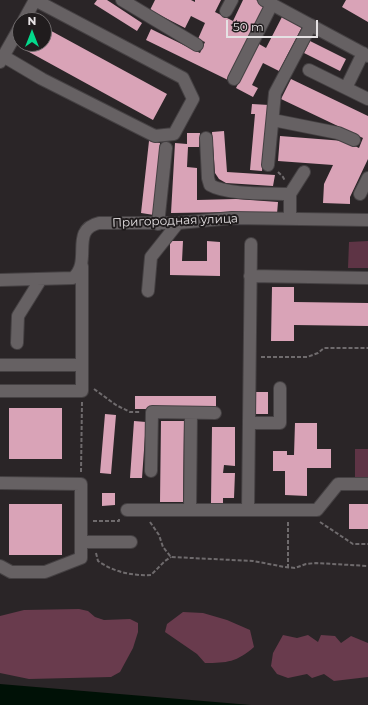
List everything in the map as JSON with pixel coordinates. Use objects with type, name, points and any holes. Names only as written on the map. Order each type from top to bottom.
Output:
[{"type":"street","points":[[12,41],[2,59],[155,136],[174,134],[193,99],[183,78],[35,0],[28,12]]},
{"type":"street","points":[[122,0],[197,45]]},
{"type":"street","points":[[226,12],[232,0]]},
{"type":"street","points":[[234,79],[268,2],[366,54],[346,88]]},
{"type":"street","points":[[268,165],[275,93],[311,25]]},
{"type":"street","points":[[309,70],[368,99]]},
{"type":"street","points":[[273,120],[338,133],[354,140]]},
{"type":"street","points":[[206,138],[208,178],[210,185],[215,188],[236,191],[290,194]]},
{"type":"street","points":[[158,224],[166,148]]},
{"type":"street","points":[[290,219],[290,194],[304,172]]},
{"type":"street","points":[[360,194],[368,178]]},
{"type":"street","name":"Пригородная улица","points":[[82,265],[83,238],[85,230],[90,225],[99,223],[158,224],[232,218],[368,220]]},
{"type":"street","points":[[148,291],[150,257],[178,223]]},
{"type":"street","points":[[248,510],[251,244]]},
{"type":"street","points":[[0,280],[73,278],[79,273],[82,265]]},
{"type":"street","points":[[0,391],[82,388],[82,265]]},
{"type":"street","points":[[250,276],[368,278]]},
{"type":"street","points":[[17,342],[18,316],[41,279]]},
{"type":"street","points":[[0,365],[82,365]]},
{"type":"street","points":[[249,423],[280,424],[280,388]]},
{"type":"street","points":[[151,472],[152,412],[215,413]]},
{"type":"street","points":[[190,510],[191,413]]},
{"type":"street","points":[[0,483],[81,484],[81,558],[45,572],[11,572],[0,566]]},
{"type":"street","points":[[127,510],[317,510],[338,484],[368,484]]},
{"type":"street","points":[[81,542],[131,542]]},
{"type":"path","points":[[268,165],[270,169],[278,172],[284,177],[290,194]]},
{"type":"path","points":[[249,358],[308,357],[318,353],[324,348],[368,348]]},
{"type":"path","points":[[81,484],[82,388],[89,386],[116,405],[130,412],[152,412]]},
{"type":"path","points":[[81,520],[119,521],[119,510],[127,510]]},
{"type":"path","points":[[147,510],[147,517],[159,535],[163,547],[171,557]]},
{"type":"path","points":[[288,510],[288,567]]},
{"type":"path","points":[[302,510],[353,544],[368,544]]},
{"type":"path","points":[[95,542],[98,561],[110,569],[126,573],[151,575],[171,557],[253,561],[295,568],[306,564],[316,563],[368,566]]},
{"type":"shaded area","points":[[368,241],[368,268],[348,268],[349,242]]},
{"type":"shaded area","points":[[355,449],[368,449],[368,478],[355,478]]},
{"type":"shaded area","points":[[79,609],[88,611],[95,617],[104,620],[130,619],[138,623],[138,632],[133,648],[120,672],[111,677],[29,679],[0,673],[0,616],[24,610]]},
{"type":"shaded area","points":[[183,612],[203,613],[227,620],[250,630],[254,647],[242,656],[231,661],[205,663],[197,654],[165,632],[167,624]]},
{"type":"shaded area","points":[[283,635],[297,638],[308,635],[318,642],[321,635],[335,636],[341,643],[351,636],[368,643],[368,677],[334,681],[324,674],[312,678],[307,674],[288,678],[277,674],[271,666],[273,653]]},
{"type":"shaded area","points":[[0,684],[251,705],[0,705]]},
{"type":"building","points":[[97,0],[107,0],[142,23],[137,31],[94,4]]},
{"type":"building","points":[[155,0],[191,0],[195,2],[195,0],[221,0],[215,12],[233,21],[243,0],[256,0],[265,5],[228,80],[146,40],[151,29],[200,53],[205,42],[198,39],[205,23],[191,16],[185,28],[150,10]]},
{"type":"building","points":[[346,0],[368,0],[368,22],[342,7]]},
{"type":"building","points":[[283,15],[303,25],[279,71],[263,63],[252,85],[258,88],[253,97],[236,88],[259,44],[266,48]]},
{"type":"building","points":[[52,31],[167,94],[153,120],[29,52],[52,52]]},
{"type":"building","points":[[310,41],[346,59],[340,71],[304,53]]},
{"type":"building","points":[[291,79],[368,116],[368,159],[350,197],[350,204],[323,203],[324,184],[333,165],[278,161],[280,136],[344,141],[359,148],[363,138],[281,99]]},
{"type":"building","points":[[252,104],[269,105],[262,171],[250,170],[255,114],[251,114]]},
{"type":"building","points":[[224,131],[227,172],[275,175],[273,186],[226,183],[219,179],[215,173],[212,132]]},
{"type":"building","points":[[187,133],[200,133],[199,147],[188,147],[187,167],[197,168],[197,200],[236,199],[278,202],[277,214],[233,212],[171,213],[175,143],[187,144]]},
{"type":"building","points":[[149,141],[160,143],[154,215],[141,213]]},
{"type":"building","points":[[170,241],[183,241],[182,261],[207,261],[207,241],[220,242],[220,276],[170,275]]},
{"type":"building","points":[[272,287],[294,287],[294,302],[368,303],[368,326],[294,325],[294,341],[271,341]]},
{"type":"building","points":[[255,392],[268,392],[268,414],[255,414]]},
{"type":"building","points":[[135,396],[216,396],[216,409],[135,409]]},
{"type":"building","points":[[9,408],[62,408],[62,459],[9,459]]},
{"type":"building","points":[[105,414],[116,415],[111,474],[100,473]]},
{"type":"building","points":[[134,421],[146,422],[142,478],[130,478]]},
{"type":"building","points":[[161,421],[184,421],[183,502],[160,502]]},
{"type":"building","points":[[295,423],[317,423],[317,449],[331,449],[331,468],[307,468],[307,496],[285,495],[285,471],[273,471],[273,451],[287,451],[287,455],[294,455]]},
{"type":"building","points":[[212,427],[235,427],[235,466],[224,465],[223,473],[235,473],[234,498],[223,498],[223,503],[211,503]]},
{"type":"building","points":[[102,493],[115,493],[115,505],[102,506]]},
{"type":"building","points":[[9,504],[62,504],[62,555],[9,555]]},
{"type":"building","points":[[349,504],[368,504],[368,529],[349,529]]}]
